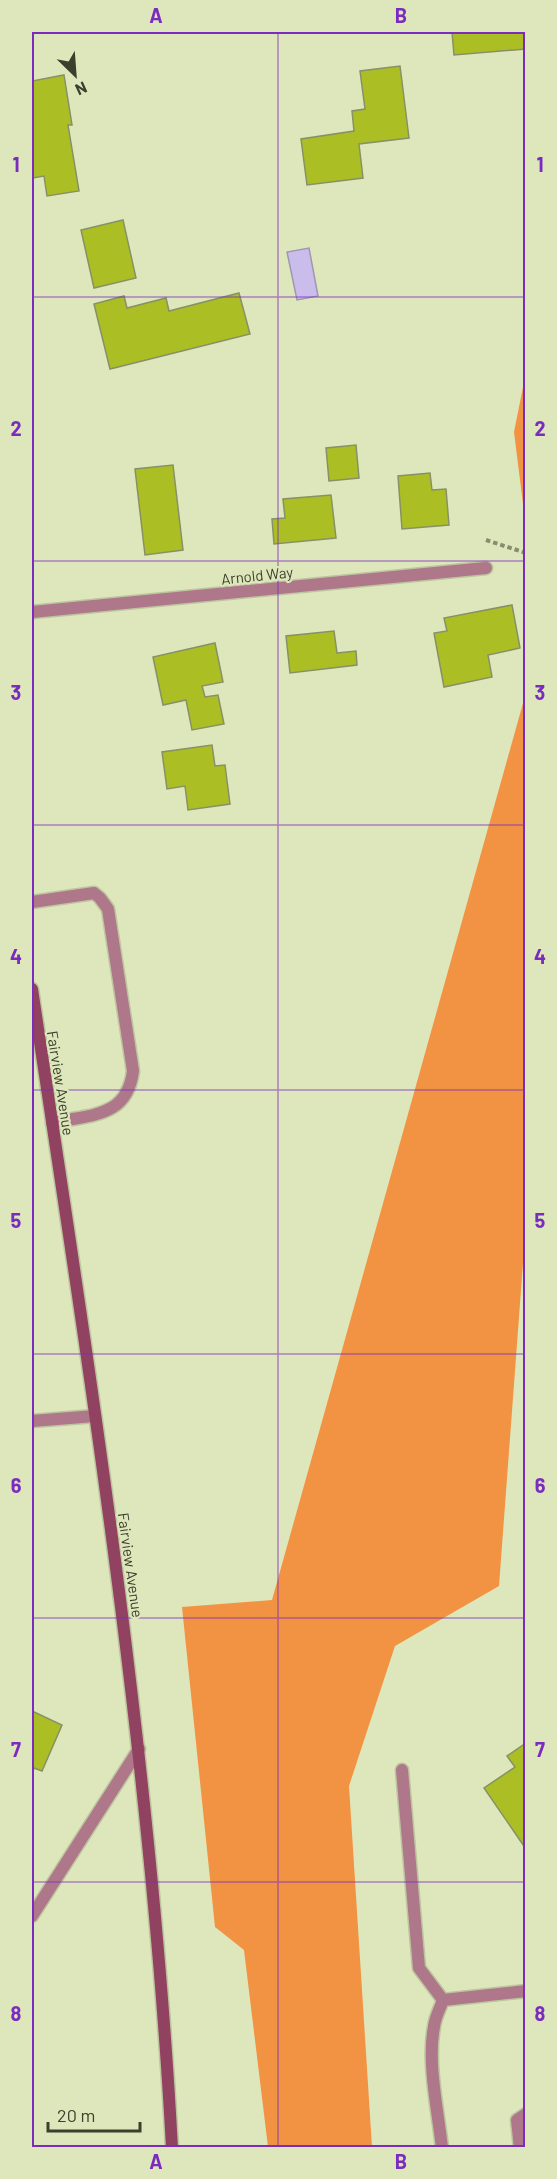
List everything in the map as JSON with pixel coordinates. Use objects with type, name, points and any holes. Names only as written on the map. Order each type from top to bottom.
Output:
[{"type":"main road","name":"Fairview Avenue","points":[[32,989],[96,1416],[139,1749],[167,2043],[172,2148]]},
{"type":"street","name":"Arnold Way","points":[[32,612],[486,568]]},
{"type":"street","points":[[32,902],[94,893],[108,909],[134,1071],[129,1093],[119,1105],[96,1114],[52,1123]]},
{"type":"street","points":[[32,1421],[96,1416]]},
{"type":"street","points":[[32,1916],[139,1749]]},
{"type":"street","points":[[402,1770],[419,1968],[443,2000]]},
{"type":"street","points":[[443,2000],[525,1991]]},
{"type":"street","points":[[442,2148],[432,2038],[443,2000]]},
{"type":"street","points":[[520,2148],[517,2120],[525,2114]]},
{"type":"path","points":[[486,540],[525,553]]},
{"type":"shaded area","points":[[309,248],[318,296],[297,300],[287,252]]},
{"type":"shaded area","points":[[526,377],[525,520],[514,432]]},
{"type":"shaded area","points":[[525,696],[526,1223],[499,1586],[395,1646],[349,1786],[372,2147],[268,2147],[244,1950],[215,1927],[182,1607],[272,1600]]},
{"type":"building","points":[[452,32],[526,32],[526,49],[454,55]]},
{"type":"building","points":[[400,66],[409,138],[359,144],[363,178],[307,185],[301,139],[354,131],[352,111],[365,109],[360,71]]},
{"type":"building","points":[[64,75],[72,125],[68,125],[79,191],[47,196],[44,176],[32,178],[32,81]]},
{"type":"building","points":[[123,220],[136,278],[94,288],[81,230]]},
{"type":"building","points":[[239,293],[250,334],[110,369],[94,304],[124,296],[127,308],[166,298],[169,311]]},
{"type":"building","points":[[356,445],[359,478],[329,481],[326,448]]},
{"type":"building","points":[[173,465],[183,550],[145,555],[135,469]]},
{"type":"building","points":[[430,473],[432,490],[446,489],[449,525],[402,529],[398,476]]},
{"type":"building","points":[[331,495],[336,538],[274,544],[272,519],[285,518],[283,499]]},
{"type":"building","points":[[512,605],[520,648],[488,655],[492,677],[444,687],[434,633],[447,631],[444,618]]},
{"type":"building","points":[[334,631],[337,653],[356,651],[357,665],[290,673],[286,636]]},
{"type":"building","points":[[215,643],[223,682],[202,686],[205,697],[218,695],[224,724],[192,730],[186,700],[163,705],[153,657]]},
{"type":"building","points":[[212,745],[215,766],[225,765],[230,804],[188,810],[185,786],[167,789],[162,752]]},
{"type":"building","points":[[32,1711],[62,1725],[42,1771],[34,1768],[32,1774]]},
{"type":"building","points":[[526,1743],[526,1849],[484,1788],[515,1767],[507,1756]]}]
